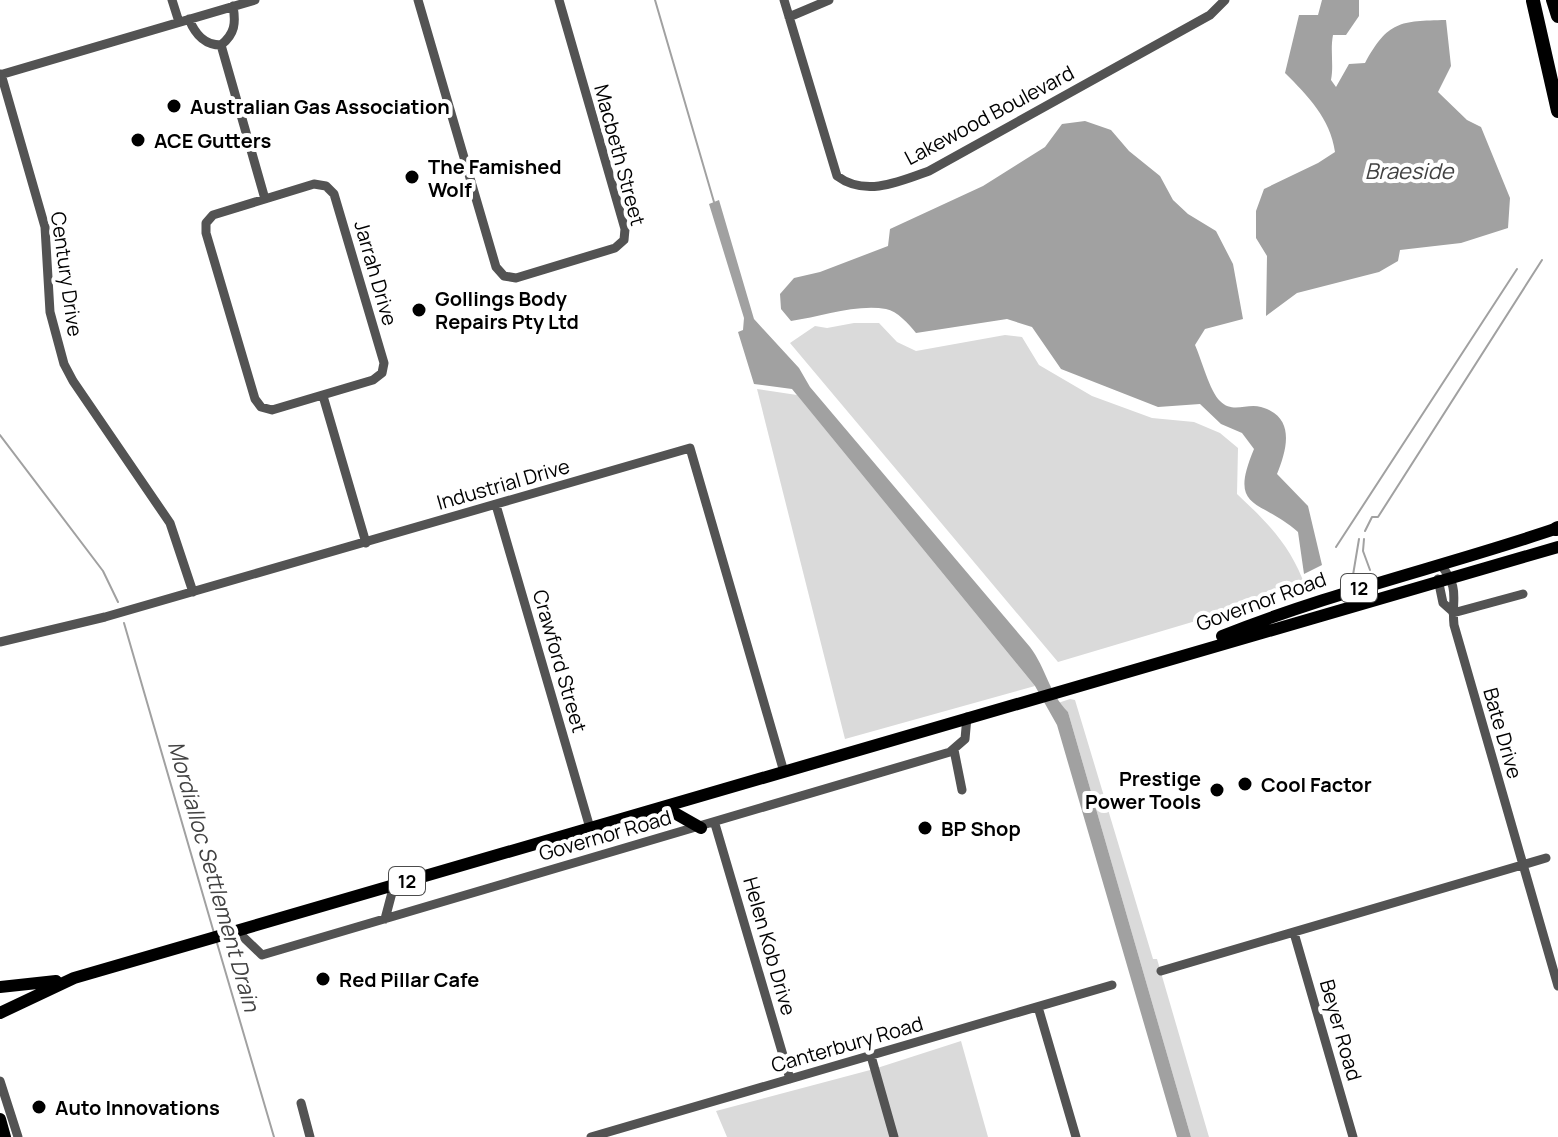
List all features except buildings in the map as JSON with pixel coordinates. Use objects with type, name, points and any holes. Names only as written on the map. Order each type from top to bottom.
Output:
[{"type":"highway","points":[[1532,0],[1558,69]]},
{"type":"highway","points":[[1532,0],[1558,111]]},
{"type":"highway","points":[[1553,0],[1558,8]]},
{"type":"highway","points":[[1553,0],[1558,16]]},
{"type":"main road","name":"Governor Road","points":[[1164,660],[1308,603],[1557,528]]},
{"type":"main road","name":"Governor Road","points":[[0,987],[74,978],[1558,547]]},
{"type":"main road","points":[[664,807],[701,828]]},
{"type":"main road","name":"Governor Road","points":[[0,1013],[74,978]]},
{"type":"main road","points":[[0,1119],[5,1137]]},
{"type":"street","points":[[172,0],[184,21],[200,38],[213,45],[221,45],[232,35],[233,6]]},
{"type":"street","points":[[0,74],[255,0]]},
{"type":"street","name":"Macbeth Street","points":[[418,0],[496,267],[504,276],[516,278],[615,248],[624,240],[625,229],[559,0]]},
{"type":"street","name":"Lakewood Boulevard","points":[[784,0],[837,176],[850,185],[867,188],[929,171],[1210,15],[1225,0]]},
{"type":"street","points":[[789,17],[829,0]]},
{"type":"street","points":[[221,45],[265,199]]},
{"type":"street","name":"Century Drive","points":[[0,74],[45,227],[50,312],[64,364],[175,531],[193,592]]},
{"type":"street","name":"Jarrah Drive","points":[[314,184],[326,186],[334,194],[384,363],[382,373],[373,380],[272,410],[261,407],[255,399],[206,233],[206,223],[213,215],[265,199],[314,184]]},
{"type":"street","points":[[323,396],[366,543]]},
{"type":"street","name":"Industrial Drive","points":[[0,642],[132,610],[690,448],[784,772]]},
{"type":"street","name":"Crawford Street","points":[[496,505],[590,828]]},
{"type":"street","points":[[1441,565],[1444,579]]},
{"type":"street","name":"Bate Drive","points":[[1444,579],[1456,598],[1452,612],[1454,625],[1522,865]]},
{"type":"street","points":[[1452,612],[1523,594]]},
{"type":"street","points":[[962,790],[954,750],[965,739],[967,717]]},
{"type":"street","name":"Governor Road","points":[[237,931],[262,955],[715,824],[954,750]]},
{"type":"street","points":[[943,755],[958,776]]},
{"type":"street","name":"Helen Kob Drive","points":[[715,824],[790,1079]]},
{"type":"street","points":[[1161,971],[1546,858]]},
{"type":"street","points":[[1522,865],[1558,986]]},
{"type":"street","points":[[385,919],[394,885]]},
{"type":"street","name":"Beyer Road","points":[[1294,933],[1353,1137]]},
{"type":"street","name":"Canterbury Road","points":[[591,1137],[1112,985]]},
{"type":"street","points":[[1038,1007],[1076,1137]]},
{"type":"street","points":[[871,1056],[894,1137]]},
{"type":"street","points":[[0,1081],[18,1137]]},
{"type":"street","points":[[301,1103],[310,1137]]},
{"type":"shaded area","points":[[879,323],[897,342],[916,351],[1005,335],[1022,337],[1039,365],[1092,396],[1152,418],[1194,422],[1220,433],[1238,448],[1237,494],[1278,536],[1306,588],[1058,662],[790,343],[815,326],[827,328]]},
{"type":"shaded area","points":[[757,389],[797,395],[1035,686],[845,739]]},
{"type":"shaded area","points":[[1075,700],[1153,959],[1157,959],[1209,1137],[1191,1137],[1068,712],[1058,703]]},
{"type":"shaded area","points":[[961,1041],[988,1137],[727,1137],[716,1111],[874,1069]]},
{"type":"water","name":"Braeside","points":[[1322,0],[1359,0],[1359,16],[1346,35],[1333,35],[1331,80],[1336,87],[1349,64],[1365,63],[1381,39],[1397,26],[1417,21],[1446,20],[1451,66],[1438,92],[1467,120],[1481,127],[1510,198],[1508,228],[1461,243],[1400,250],[1398,261],[1379,272],[1297,293],[1266,316],[1267,256],[1256,238],[1256,211],[1264,189],[1335,152],[1323,118],[1285,73],[1299,15],[1318,15]]},
{"type":"water","points":[[1085,121],[1111,130],[1129,151],[1160,176],[1173,200],[1188,214],[1216,231],[1233,264],[1243,319],[1205,329],[1195,345],[1209,383],[1220,401],[1235,408],[1261,407],[1280,418],[1286,444],[1277,474],[1308,506],[1322,565],[1304,574],[1298,532],[1246,494],[1244,483],[1254,449],[1242,433],[1221,424],[1200,404],[1158,407],[1061,369],[1032,327],[1007,319],[916,333],[898,315],[886,309],[850,310],[791,321],[781,309],[780,294],[794,278],[820,272],[888,246],[890,229],[983,186],[1045,147],[1062,124]]},
{"type":"water","points":[[719,200],[754,319],[799,368],[810,387],[1030,647],[1056,697],[1068,712],[1191,1137],[1177,1137],[1057,725],[1035,686],[792,389],[754,384],[738,332],[743,330],[744,318],[709,204]]},
{"type":"waterway","points":[[655,0],[714,202]]},
{"type":"waterway","points":[[1365,531],[1372,517],[1378,517],[1542,260]]},
{"type":"waterway","points":[[1336,547],[1517,269]]},
{"type":"waterway","name":"Mordialloc Settlement Drain","points":[[0,435],[103,571],[118,602]]},
{"type":"waterway","points":[[1353,575],[1359,539]]},
{"type":"waterway","points":[[1364,539],[1363,551],[1370,570]]},
{"type":"waterway","name":"Mordialloc Settlement Drain","points":[[124,623],[214,933]]},
{"type":"waterway","name":"Mordialloc Settlement Drain","points":[[217,943],[274,1137]]},
{"type":"place","name":"Australian Gas Association","points":[[174,106]]},
{"type":"place","name":"ACE Gutters","points":[[138,140]]},
{"type":"place","name":"The Famished Wolf","points":[[412,177]]},
{"type":"place","name":"Gollings Body Repairs Pty Ltd","points":[[419,310]]},
{"type":"place","name":"Cool Factor","points":[[1245,784]]},
{"type":"place","name":"Prestige Power Tools","points":[[1217,790]]},
{"type":"place","name":"BP Shop","points":[[925,828]]},
{"type":"place","name":"Red Pillar Cafe","points":[[323,979]]},
{"type":"place","name":"Auto Innovations","points":[[39,1107]]}]
